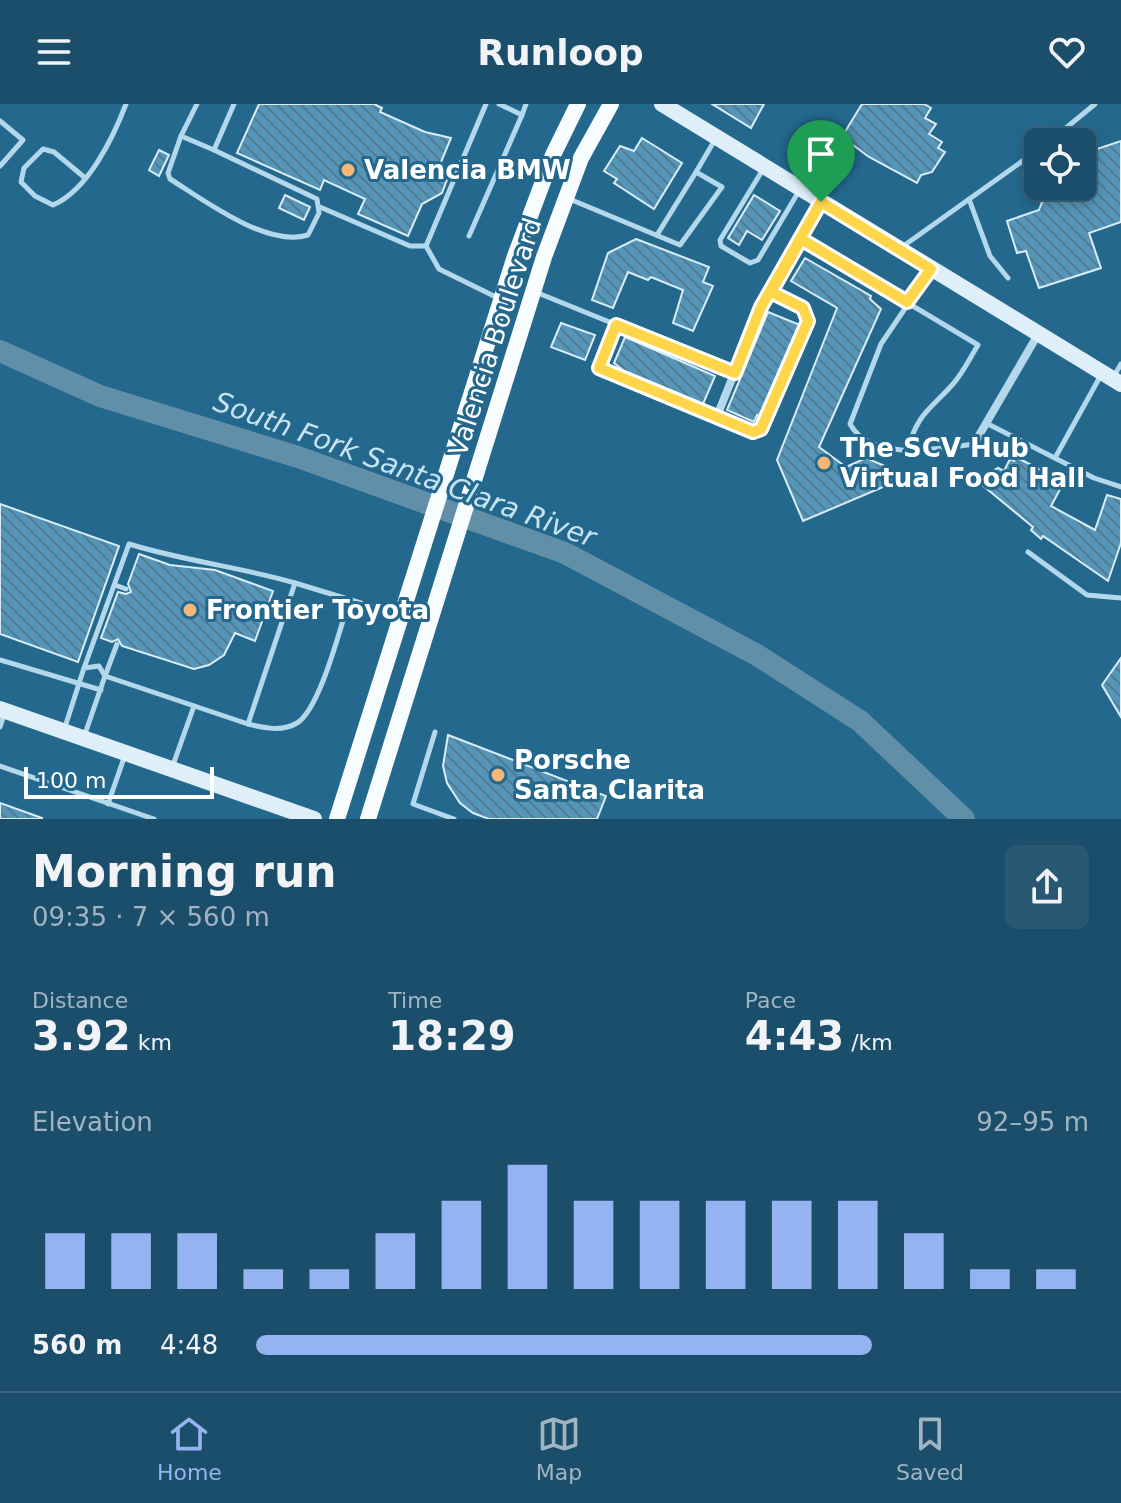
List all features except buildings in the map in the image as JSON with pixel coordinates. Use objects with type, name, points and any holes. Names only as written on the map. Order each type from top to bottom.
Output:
[{"type":"main road","name":"Valencia Boulevard","points":[[337,819],[501,299],[553,155],[578,104]]},
{"type":"main road","name":"Valencia Boulevard","points":[[368,819],[533,291],[581,158],[611,104]]},
{"type":"street","points":[[662,104],[1111,380]]},
{"type":"street","points":[[717,416],[761,307],[821,202]]},
{"type":"street","points":[[974,444],[1037,336]]},
{"type":"street","points":[[3,710],[314,819]]},
{"type":"lane","points":[[84,177],[54,152],[43,149],[24,168],[21,182],[35,196],[53,205],[63,201],[99,164],[126,104]]},
{"type":"lane","points":[[181,136],[317,199],[320,207],[308,235],[298,238],[272,234],[236,218],[170,179],[168,173],[181,136],[197,104]]},
{"type":"lane","points":[[214,150],[234,104]]},
{"type":"lane","points":[[426,246],[486,104]]},
{"type":"lane","points":[[499,104],[522,115]]},
{"type":"lane","points":[[469,236],[526,104]]},
{"type":"lane","points":[[1066,128],[1095,104]]},
{"type":"lane","points":[[0,121],[23,140],[0,166]]},
{"type":"lane","points":[[657,235],[716,138]]},
{"type":"lane","points":[[899,249],[1024,160]]},
{"type":"lane","points":[[765,166],[720,240],[721,246],[750,263],[758,260],[800,189]]},
{"type":"lane","points":[[566,198],[680,245],[722,187],[696,172]]},
{"type":"lane","points":[[969,199],[990,256],[1008,278]]},
{"type":"lane","points":[[320,207],[410,246],[426,246]]},
{"type":"lane","points":[[801,239],[978,345],[952,384],[926,408],[911,435],[907,453]]},
{"type":"lane","points":[[426,246],[439,269],[501,299]]},
{"type":"lane","points":[[931,269],[881,344],[850,424],[859,435],[907,453],[974,444]]},
{"type":"lane","points":[[533,291],[735,373]]},
{"type":"lane","points":[[616,325],[599,368],[753,432],[764,426],[808,321],[803,308],[771,292]]},
{"type":"lane","points":[[1055,458],[1121,364]]},
{"type":"lane","points":[[986,423],[1094,478],[1121,487]]},
{"type":"lane","points":[[64,731],[129,544],[170,557],[239,567],[400,615]]},
{"type":"lane","points":[[1028,552],[1087,595],[1121,598]]},
{"type":"lane","points":[[248,724],[295,583]]},
{"type":"lane","points":[[115,585],[126,589]]},
{"type":"lane","points":[[84,668],[99,666],[105,676],[248,724],[272,729],[298,722],[313,705],[349,601]]},
{"type":"lane","points":[[83,739],[117,644]]},
{"type":"lane","points":[[0,660],[101,690]]},
{"type":"lane","points":[[171,770],[194,706]]},
{"type":"lane","points":[[0,727],[3,710]]},
{"type":"lane","points":[[435,732],[413,804],[454,819]]},
{"type":"lane","points":[[108,804],[125,754]]},
{"type":"lane","points":[[0,766],[154,819]]},
{"type":"waterway","name":"South Fork Santa Clara River","points":[[0,351],[100,396],[298,457],[565,553],[757,655],[860,721],[964,819]]},
{"type":"place","name":"Valencia BMW","points":[[348,170]]},
{"type":"place","name":"The SCV Hub Virtual Food Hall","points":[[824,463]]},
{"type":"place","name":"Frontier Toyota","points":[[190,610]]},
{"type":"place","name":"Porsche Santa Clarita","points":[[498,775]]},
{"type":"route","points":[[821,202],[931,269],[907,302],[801,239],[771,292],[803,308],[808,321],[764,426],[757,432],[599,368],[616,325],[735,373],[761,307],[821,202]]}]
